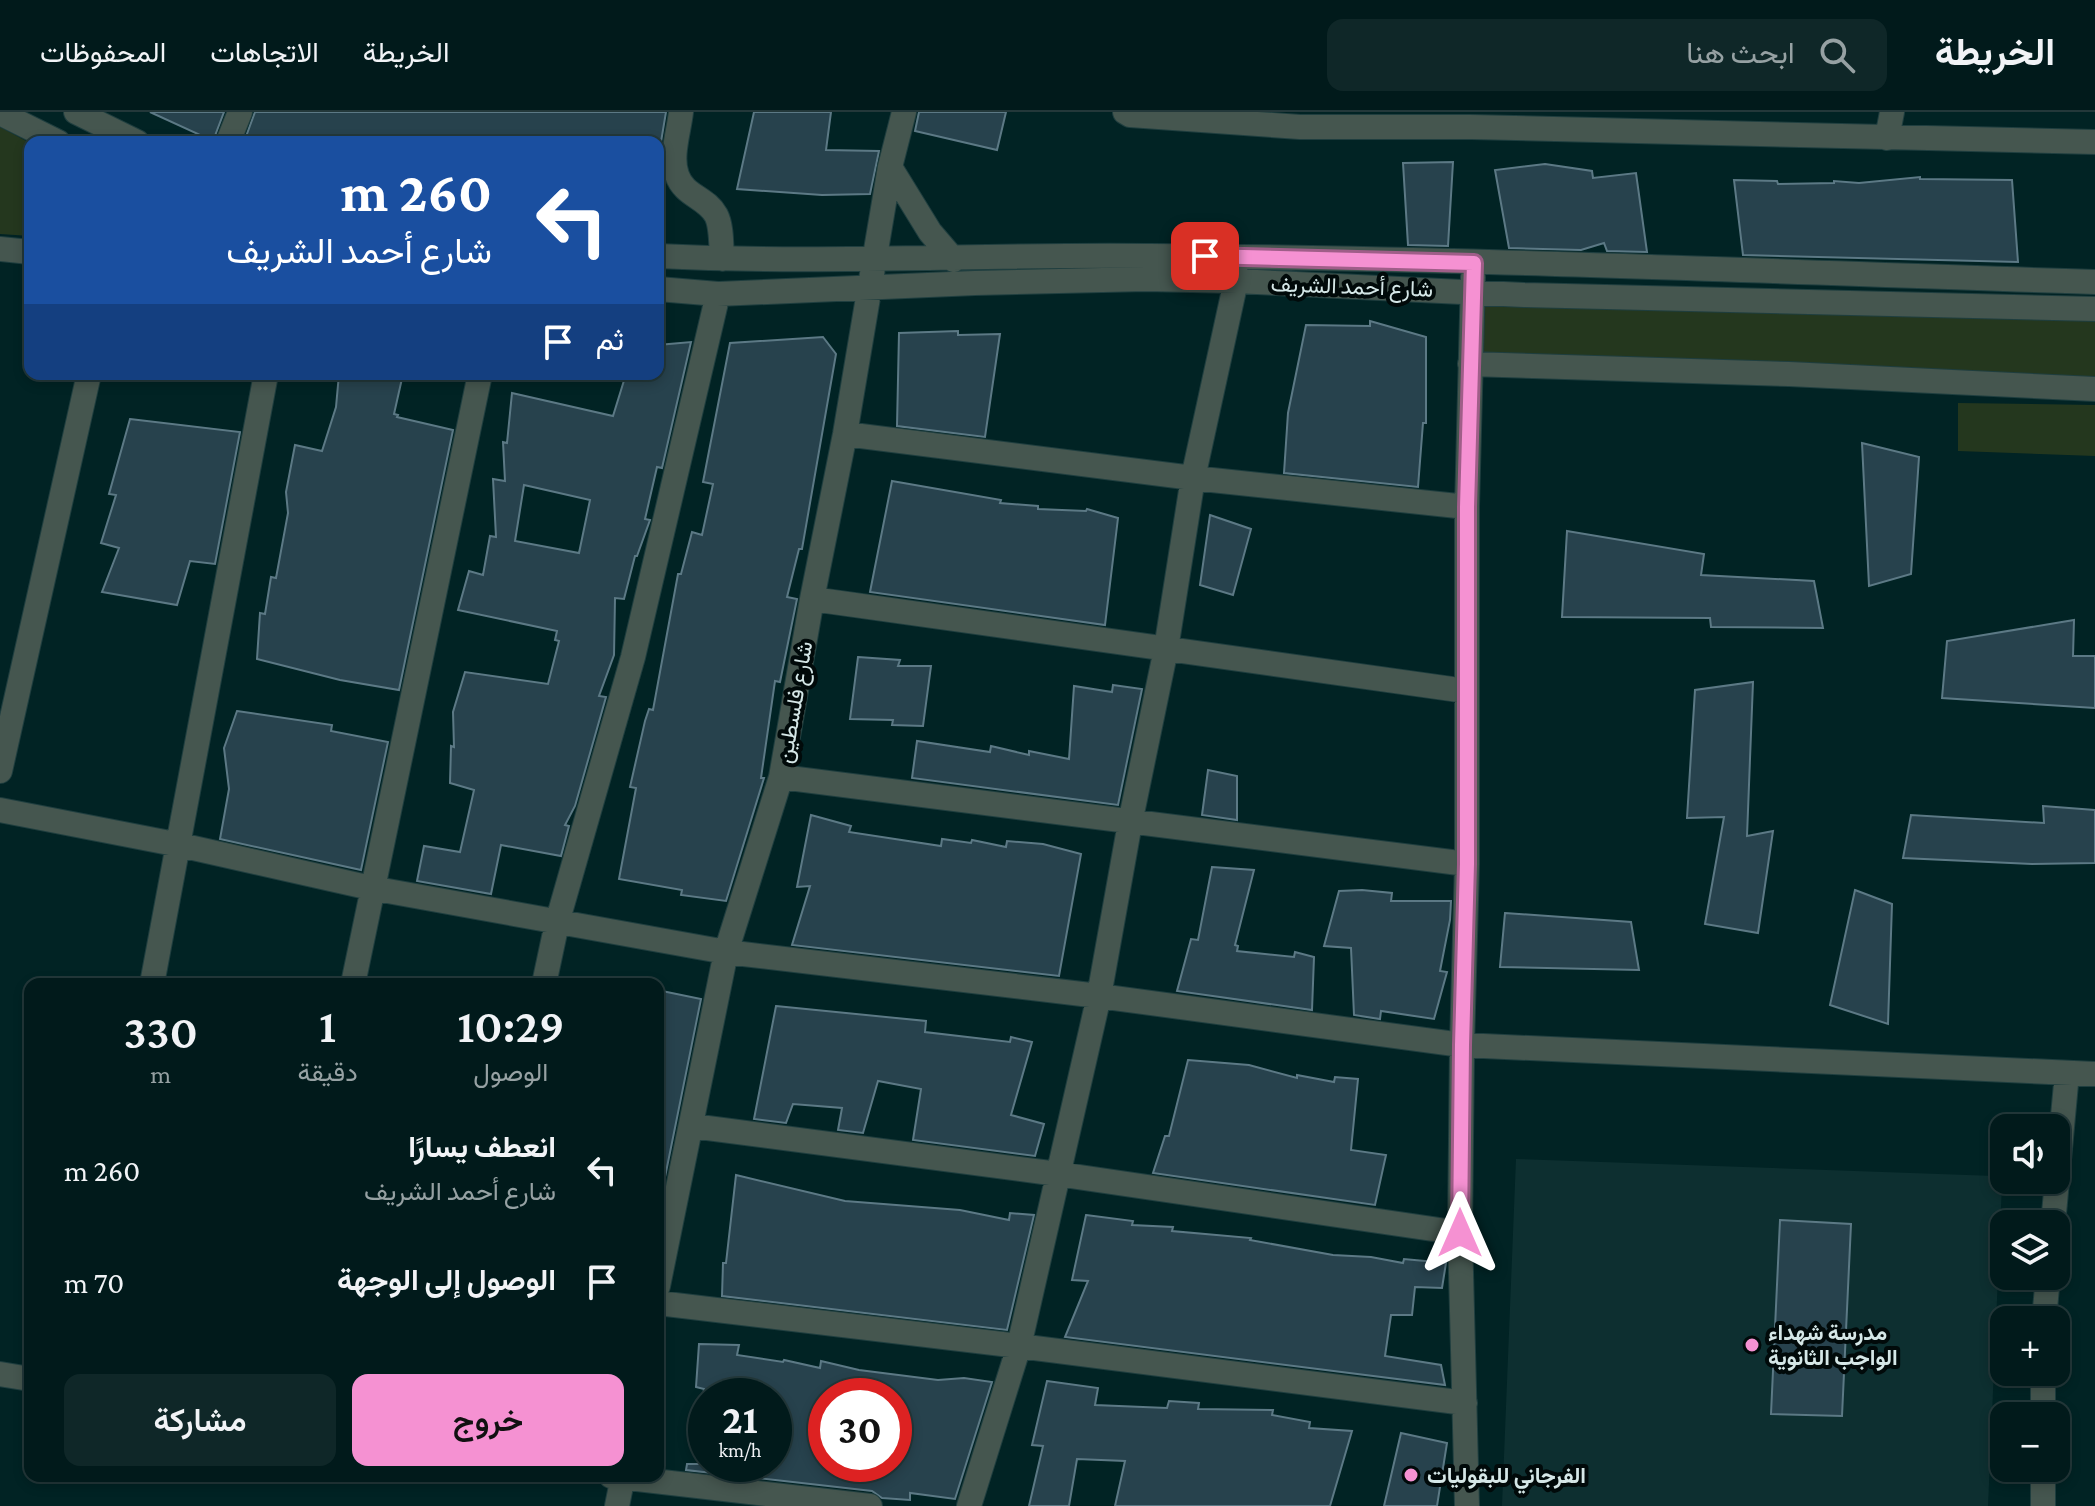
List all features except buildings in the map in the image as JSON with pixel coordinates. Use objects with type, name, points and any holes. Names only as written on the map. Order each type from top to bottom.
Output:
[{"type":"street","points":[[76,112],[125,136]]},
{"type":"street","points":[[230,136],[240,112]]},
{"type":"street","points":[[681,112],[675,156],[676,174],[684,190],[704,202],[718,216],[722,259]]},
{"type":"street","name":"شارع فلسطين","points":[[664,1258],[726,952],[781,777],[845,434],[890,167],[904,112]]},
{"type":"street","points":[[1125,112],[1130,115],[1302,120],[1686,122],[1887,138],[2095,142]]},
{"type":"street","points":[[1887,138],[1892,112]]},
{"type":"street","points":[[0,113],[46,136]]},
{"type":"street","points":[[890,167],[930,232],[954,260]]},
{"type":"street","points":[[0,249],[24,251]]},
{"type":"street","name":"شارع أحمد الشريف","points":[[664,256],[954,260],[1144,256],[1236,269],[1524,295],[2095,309]]},
{"type":"street","points":[[1467,1506],[1460,1233],[1467,864],[1467,507],[1474,263]]},
{"type":"street","name":"شارع أحمد الشريف","points":[[664,290],[718,294],[869,286],[1130,280],[1236,269],[1474,263],[2095,282]]},
{"type":"street","points":[[969,1506],[1019,1346],[1099,996],[1166,649],[1193,478],[1236,269]]},
{"type":"street","points":[[545,978],[557,923],[633,657],[718,294]]},
{"type":"street","points":[[1470,364],[1789,374],[2095,389]]},
{"type":"street","points":[[0,771],[88,380]]},
{"type":"street","points":[[153,978],[265,380]]},
{"type":"street","points":[[354,978],[479,380]]},
{"type":"street","points":[[845,434],[1193,478],[1467,507]]},
{"type":"street","points":[[812,599],[1466,691]]},
{"type":"street","points":[[781,777],[1467,864]]},
{"type":"street","points":[[0,810],[180,845],[371,888],[726,952],[1099,996],[1462,1045],[2095,1074]]},
{"type":"street","points":[[2054,1210],[2067,1073]]},
{"type":"street","points":[[692,1126],[1058,1174],[1460,1233]]},
{"type":"street","points":[[664,1304],[1465,1403]]},
{"type":"street","points":[[0,1374],[24,1378]]},
{"type":"street","points":[[617,1506],[619,1482]]},
{"type":"street","points":[[662,1482],[870,1506]]},
{"type":"street","points":[[2043,1482],[2043,1506]]},
{"type":"shaded area","name":"مدرسة شهداء الواجب الثانوية","points":[[1516,1159],[1990,1176],[1990,1194],[2002,1194],[2001,1210],[1990,1210],[1990,1290],[1997,1290],[1997,1306],[1990,1306],[1990,1386],[1993,1386],[1993,1402],[1990,1402],[1988,1506],[1502,1506]]},
{"type":"green space","points":[[0,127],[24,140],[24,236],[0,234]]},
{"type":"green space","points":[[1473,291],[2095,309],[2095,389],[1470,364]]},
{"type":"green space","points":[[1958,403],[2095,405],[2095,456],[1958,451]]},
{"type":"place","name":"مدرسة شهداء الواجب الثانوية","points":[[1752,1345]]},
{"type":"place","name":"الفرجاني للبقوليات","points":[[1411,1475]]},
{"type":"route","points":[[1205,256],[1474,263],[1467,507],[1467,864],[1460,1233]]}]
